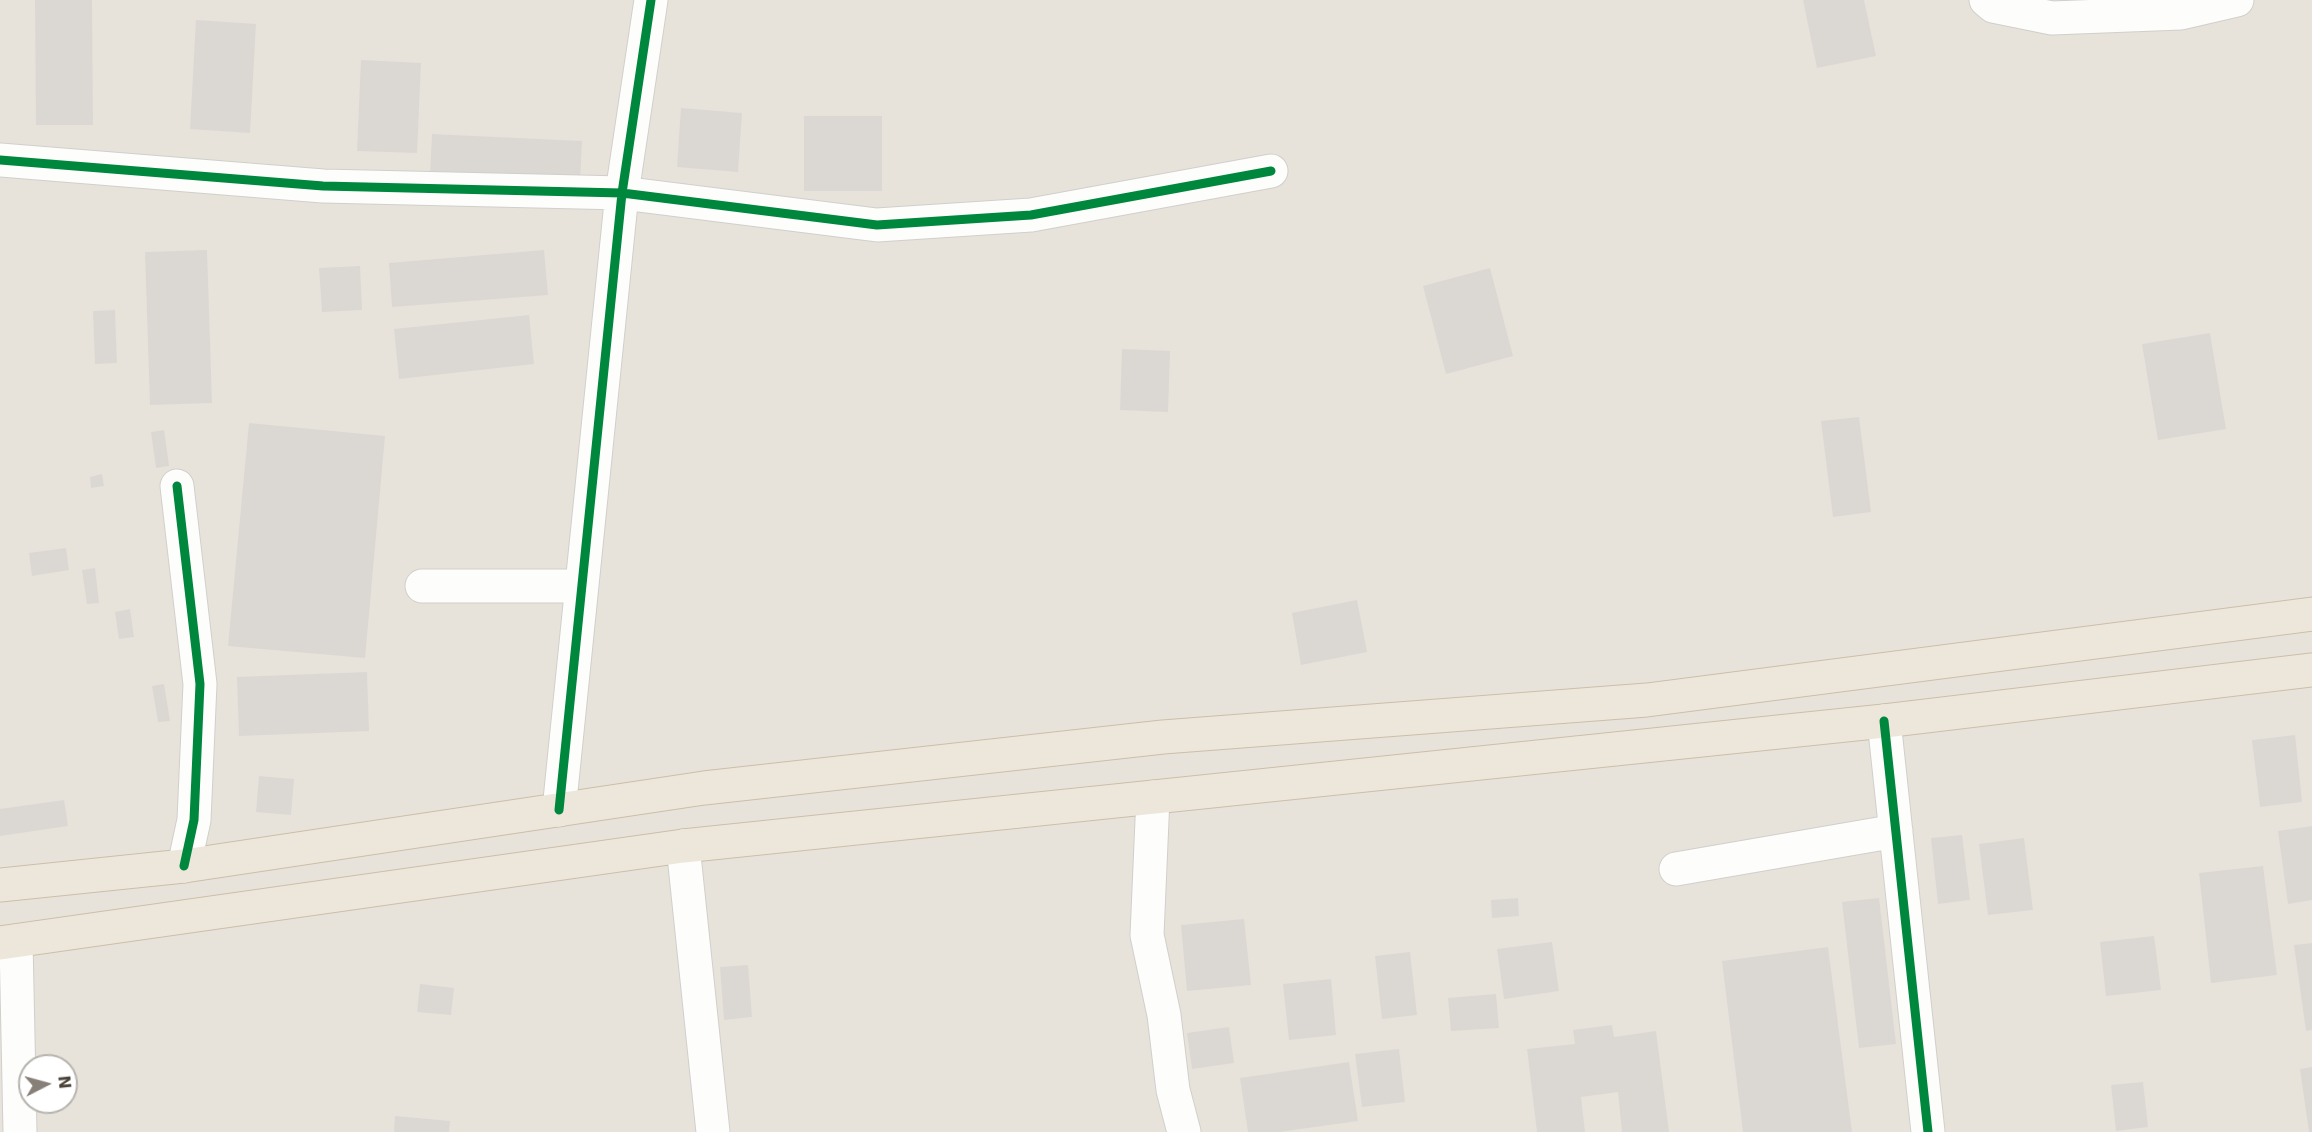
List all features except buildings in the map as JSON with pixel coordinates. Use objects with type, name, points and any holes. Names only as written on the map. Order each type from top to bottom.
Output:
[{"type":"highway","points":[[0,885],[184,866],[704,788],[1163,737],[1647,700],[2312,614]]},
{"type":"highway","points":[[8,942],[683,846],[1884,721],[2312,670]]},
{"type":"street","points":[[559,810],[622,193],[651,0]]},
{"type":"street","points":[[1986,0],[1993,6],[2052,18],[2181,13],[2237,0]]},
{"type":"street","points":[[0,160],[323,186],[622,193],[877,225],[1031,215],[1271,171]]},
{"type":"street","points":[[177,486],[200,684],[194,820],[184,866]]},
{"type":"street","points":[[422,586],[581,586]]},
{"type":"street","points":[[1884,721],[1928,1132]]},
{"type":"street","points":[[1153,797],[1147,935],[1164,1015],[1173,1090],[1184,1132]]},
{"type":"street","points":[[1676,869],[1896,831]]},
{"type":"street","points":[[683,846],[713,1132]]},
{"type":"street","points":[[8,942],[20,1132]]},
{"type":"shaded area","points":[[0,0],[2312,0],[2312,1132],[0,1132]]},
{"type":"cycle path","points":[[559,810],[622,193],[651,0]]},
{"type":"cycle path","points":[[0,160],[323,186],[622,193],[877,225],[1031,215],[1271,171]]},
{"type":"cycle path","points":[[177,486],[200,684],[194,820],[184,866]]},
{"type":"cycle path","points":[[1884,721],[1928,1132]]}]
